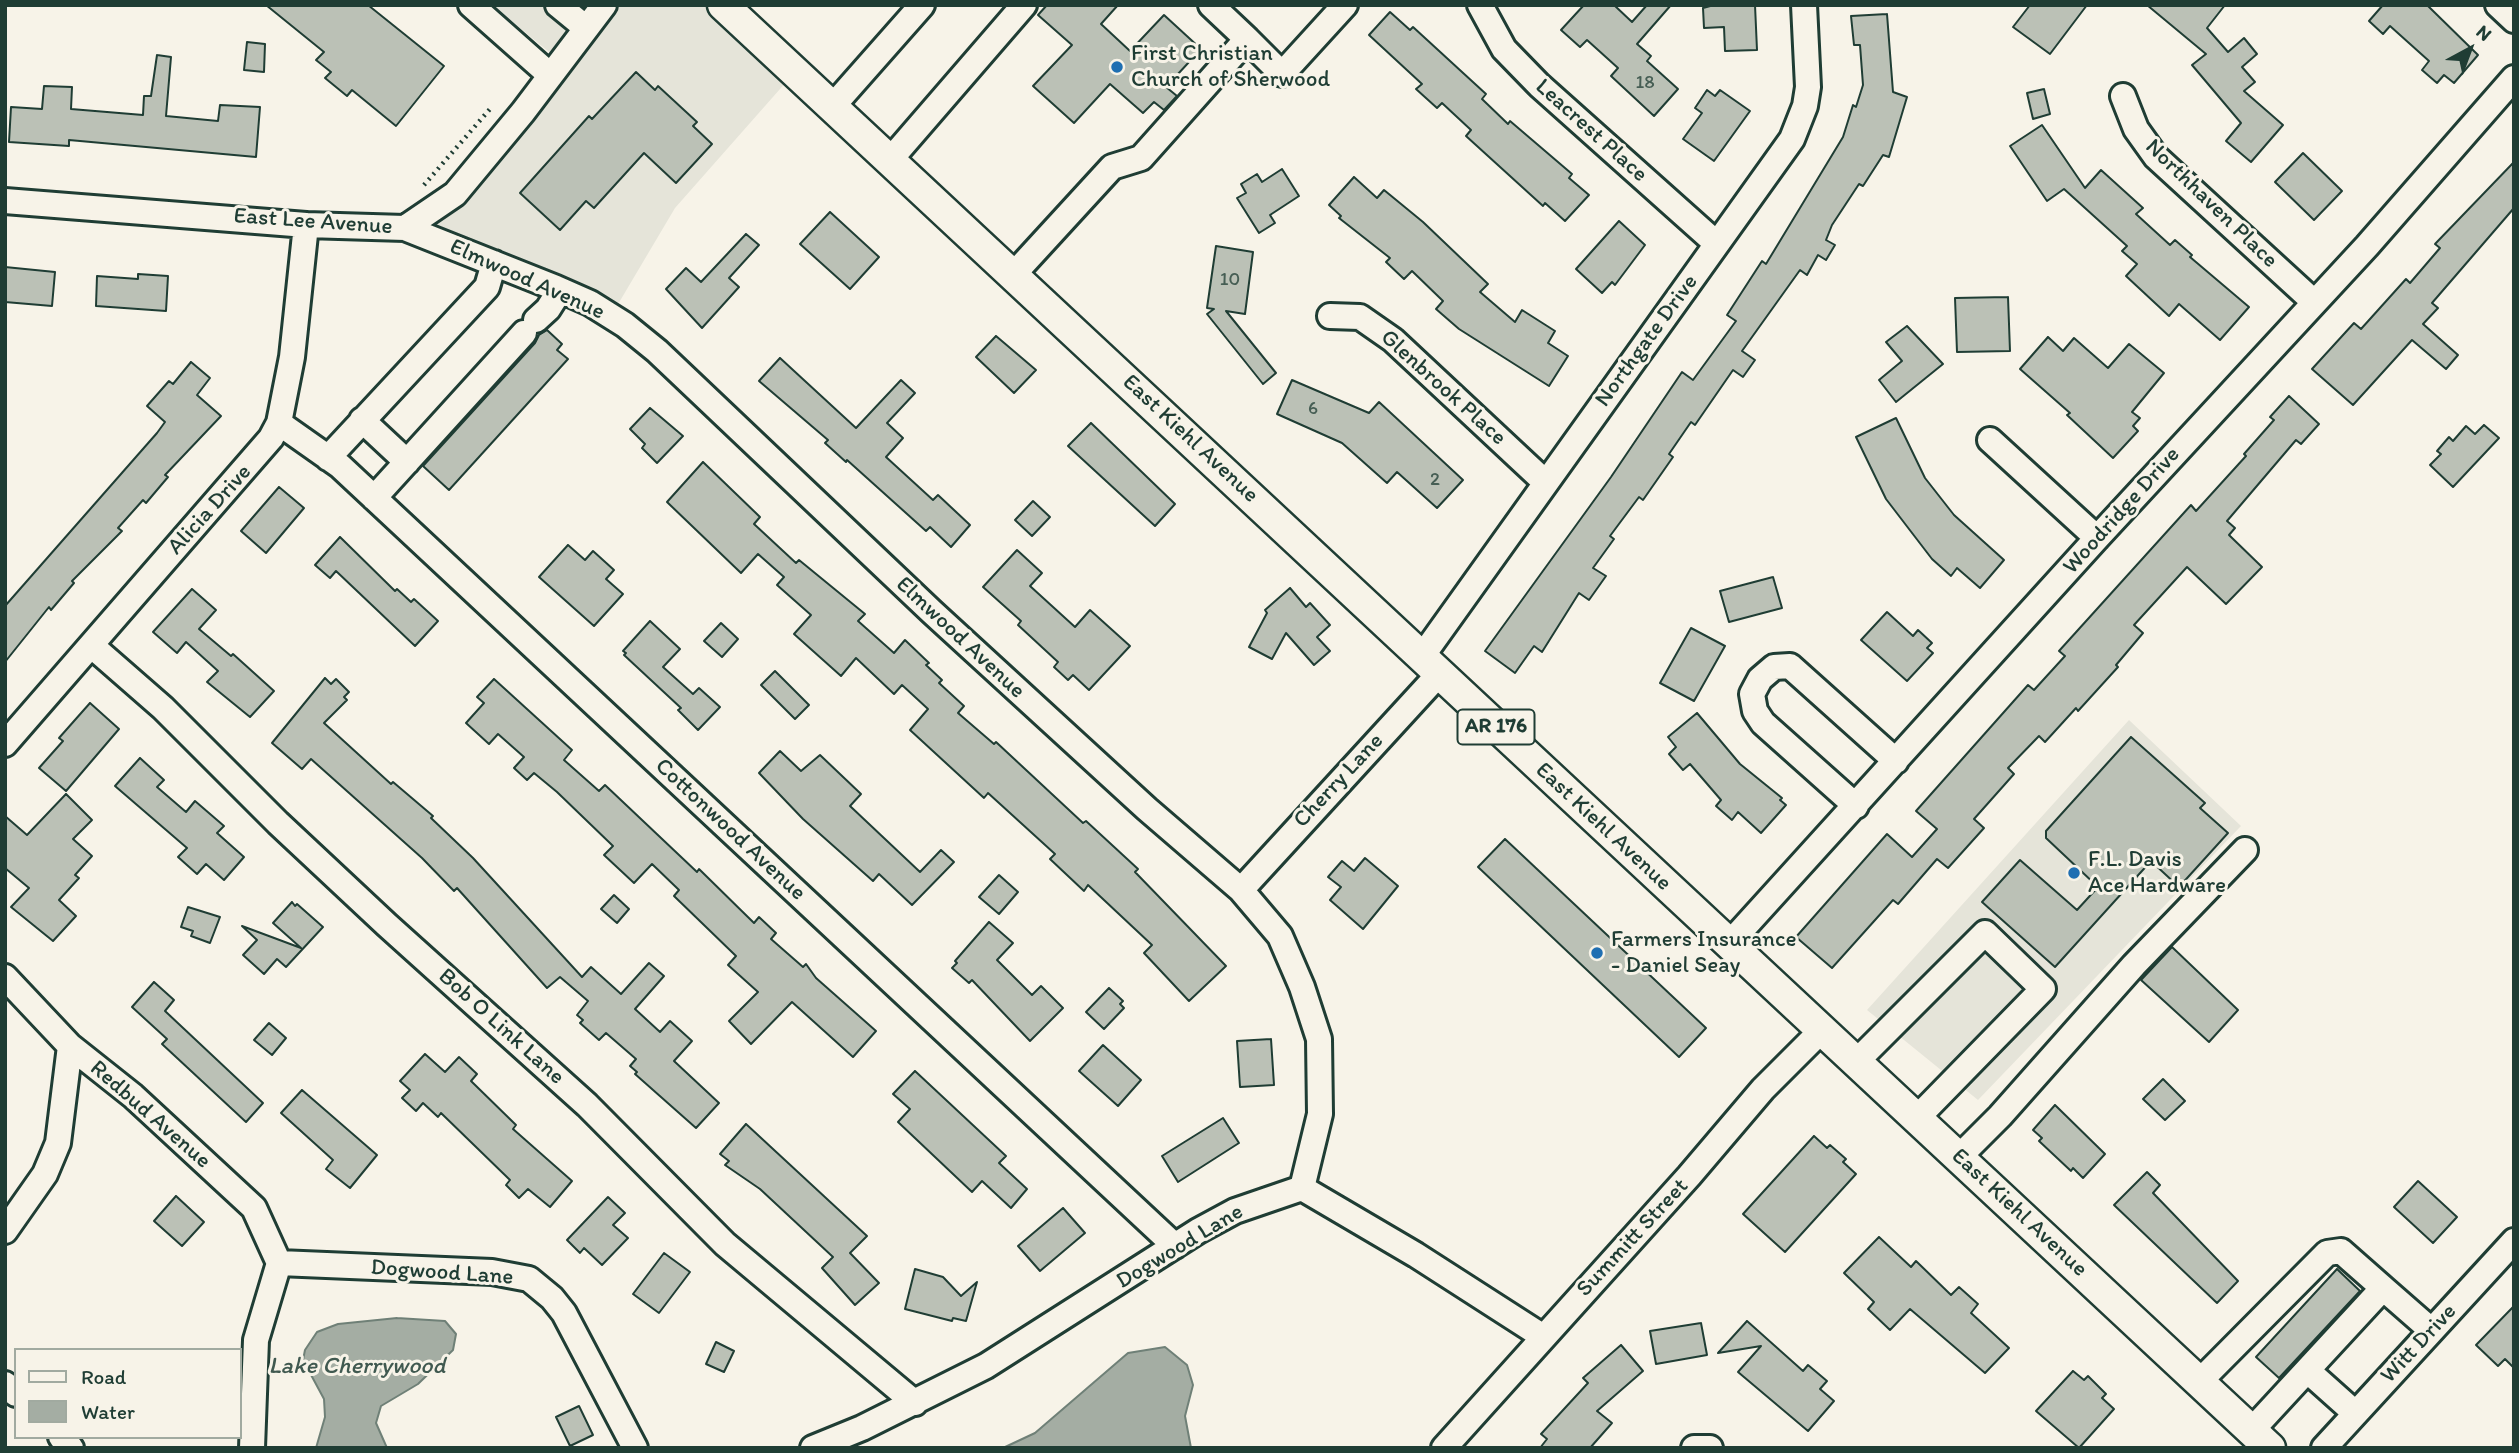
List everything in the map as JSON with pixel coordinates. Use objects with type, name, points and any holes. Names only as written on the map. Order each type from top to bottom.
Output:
[{"type":"main road","name":"East Kiehl Avenue","points":[[723,5],[1823,1029],[2199,1382],[2257,1441]]},
{"type":"street","points":[[471,5],[550,75]]},
{"type":"street","points":[[558,5],[586,28]]},
{"type":"street","name":"East Lee Avenue","points":[[5,201],[306,225],[405,228],[455,194],[604,5]]},
{"type":"street","points":[[832,107],[922,5]]},
{"type":"street","points":[[890,160],[1024,5]]},
{"type":"street","points":[[1211,5],[1282,74],[1345,5]]},
{"type":"street","name":"Leacrest Place","points":[[1480,5],[1504,49],[1539,85],[1717,244]]},
{"type":"street","name":"Northgate Drive","points":[[1431,664],[1545,482],[1792,139],[1805,106],[1808,87],[1804,5]]},
{"type":"street","points":[[2498,5],[2514,20]]},
{"type":"street","points":[[1013,275],[1112,167],[1141,158],[1247,39]]},
{"type":"street","name":"Woodridge Drive","points":[[1729,944],[2313,301],[2376,236],[2514,78]]},
{"type":"street","name":"Northhaven Place","points":[[2123,96],[2136,129],[2156,157],[2313,301]]},
{"type":"street","name":"Alicia Drive","points":[[5,744],[256,459],[279,423],[292,357],[306,225]]},
{"type":"street","name":"Elmwood Avenue","points":[[405,228],[560,290],[611,316],[657,351],[932,612],[1147,809],[1241,890],[1280,936],[1302,986],[1320,1039],[1320,1114],[1302,1188]]},
{"type":"street","points":[[328,458],[486,287],[494,263]]},
{"type":"street","points":[[374,498],[548,309],[560,290]]},
{"type":"street","name":"Glenbrook Place","points":[[1330,316],[1360,317],[1394,340],[1545,482]]},
{"type":"street","points":[[362,420],[407,461]]},
{"type":"street","name":"Cottonwood Avenue","points":[[279,423],[328,458],[374,498],[1175,1247]]},
{"type":"street","points":[[1990,440],[2097,538]]},
{"type":"street","name":"Bob O Link Lane","points":[[92,646],[163,708],[278,823],[377,915],[578,1097],[724,1244],[915,1403]]},
{"type":"street","name":"Cherry Lane","points":[[1241,890],[1431,664]]},
{"type":"street","points":[[1856,806],[1763,723],[1755,711],[1752,694],[1760,679],[1774,667],[1790,666],[1896,761]]},
{"type":"street","points":[[1959,1157],[2000,1116],[2134,965],[2245,849]]},
{"type":"street","points":[[1857,1061],[1985,933],[2043,989],[1917,1118]]},
{"type":"street","name":"Redbud Avenue","points":[[5,977],[71,1046],[133,1096],[254,1208],[279,1263]]},
{"type":"street","name":"Summitt Street","points":[[1444,1448],[1542,1336],[1689,1176],[1763,1089],[1823,1029]]},
{"type":"street","points":[[5,1231],[45,1174],[58,1143],[71,1046]]},
{"type":"street","points":[[1302,1188],[1416,1255],[1542,1336]]},
{"type":"street","name":"Dogwood Lane","points":[[813,1448],[915,1403],[986,1366],[1236,1211],[1302,1188]]},
{"type":"street","name":"Witt Drive","points":[[2324,1448],[2431,1330],[2512,1247]]},
{"type":"street","points":[[2199,1382],[2327,1253],[2341,1251],[2431,1330]]},
{"type":"street","points":[[252,1448],[256,1340],[279,1263]]},
{"type":"street","name":"Dogwood Lane","points":[[279,1263],[492,1272],[529,1279],[552,1298],[564,1313],[635,1448]]},
{"type":"street","points":[[2257,1441],[2308,1371],[2383,1288]]},
{"type":"street","points":[[2308,1371],[2355,1413]]},
{"type":"street","points":[[1694,1448],[1710,1448]]},
{"type":"path","points":[[416,194],[490,109]]},
{"type":"shaded area","points":[[492,5],[723,5],[795,72],[675,208],[611,316],[405,228],[431,213],[560,61]]},
{"type":"shaded area","points":[[2129,720],[2241,826],[1978,1100],[1867,1010]]},
{"type":"water","name":"Lake Cherrywood","points":[[397,1318],[445,1321],[456,1334],[453,1350],[418,1384],[381,1406],[376,1423],[387,1448],[316,1448],[325,1417],[324,1399],[303,1360],[305,1350],[317,1332],[338,1324]]},
{"type":"water","points":[[1165,1347],[1187,1365],[1193,1385],[1185,1416],[1191,1448],[1003,1448],[1035,1433],[1128,1353]]},
{"type":"building","points":[[266,5],[368,5],[444,66],[396,126],[352,90],[347,96],[325,78],[331,72],[316,60],[324,52]]},
{"type":"building","name":"First Christian Church of Sherwood","points":[[1047,5],[1118,5],[1101,24],[1130,51],[1164,15],[1201,49],[1166,87],[1177,96],[1164,110],[1154,102],[1143,113],[1110,84],[1074,123],[1033,86],[1072,45],[1038,15]]},
{"type":"building","points":[[1584,5],[1614,5],[1632,22],[1647,5],[1671,5],[1637,44],[1651,56],[1647,61],[1678,89],[1654,116],[1611,76],[1618,68],[1587,40],[1580,47],[1561,30]]},
{"type":"building","points":[[1714,5],[1755,5],[1757,50],[1725,51],[1724,27],[1704,28],[1703,8]]},
{"type":"building","points":[[2030,5],[2087,5],[2050,54],[2013,27]]},
{"type":"building","points":[[2147,5],[2225,5],[2207,28],[2228,52],[2244,38],[2257,54],[2242,67],[2255,82],[2244,91],[2283,125],[2251,162],[2226,141],[2241,123],[2192,65],[2206,54]]},
{"type":"building","points":[[2383,5],[2427,5],[2478,55],[2454,83],[2444,75],[2437,83],[2422,70],[2429,61],[2390,26],[2383,34],[2369,21]]},
{"type":"building","points":[[1390,12],[1410,30],[1413,27],[1486,94],[1482,99],[1508,124],[1510,121],[1572,174],[1569,178],[1589,195],[1565,221],[1545,203],[1543,206],[1466,136],[1471,130],[1442,103],[1437,108],[1416,89],[1422,84],[1369,35]]},
{"type":"building","points":[[1887,14],[1893,92],[1907,97],[1889,157],[1883,155],[1863,186],[1859,184],[1832,225],[1826,240],[1835,245],[1826,260],[1818,255],[1807,275],[1800,270],[1742,351],[1755,360],[1743,377],[1733,370],[1695,425],[1691,422],[1669,454],[1673,457],[1643,500],[1639,497],[1610,536],[1614,539],[1593,568],[1606,576],[1589,600],[1579,593],[1542,652],[1534,646],[1515,673],[1485,651],[1611,477],[1682,372],[1693,380],[1736,321],[1727,315],[1762,261],[1766,264],[1843,137],[1853,105],[1856,107],[1863,85],[1860,45],[1854,45],[1851,16]]},
{"type":"building","points":[[247,42],[265,44],[264,72],[244,70]]},
{"type":"building","points":[[157,55],[171,57],[166,116],[218,121],[220,105],[260,107],[256,157],[69,140],[69,146],[9,142],[11,107],[42,109],[44,86],[72,87],[71,109],[143,115],[144,96],[151,96]]},
{"type":"building","points":[[636,72],[655,90],[658,86],[697,122],[693,126],[712,144],[676,183],[644,153],[594,208],[586,201],[560,230],[520,193],[589,116],[592,119]]},
{"type":"building","points":[[2044,89],[2050,114],[2033,119],[2027,93]]},
{"type":"building","points":[[1707,90],[1715,96],[1720,90],[1750,111],[1714,161],[1683,139],[1702,113],[1695,108]]},
{"type":"building","points":[[2042,125],[2085,188],[2101,170],[2143,208],[2136,214],[2170,245],[2175,240],[2192,255],[2190,257],[2249,307],[2220,340],[2179,304],[2169,316],[2126,276],[2137,264],[2122,251],[2127,246],[2064,189],[2047,201],[2010,146]]},
{"type":"building","points":[[2303,153],[2342,191],[2314,220],[2275,182]]},
{"type":"building","points":[[2514,162],[2514,208],[2432,303],[2438,308],[2423,324],[2458,355],[2446,369],[2412,340],[2353,405],[2312,369],[2354,323],[2361,329],[2406,279],[2410,283],[2440,248],[2435,244]]},
{"type":"building","points":[[1282,169],[1299,196],[1270,215],[1275,223],[1259,233],[1237,198],[1246,193],[1241,184],[1257,174],[1262,182]]},
{"type":"building","points":[[1354,177],[1377,198],[1384,190],[1423,222],[1488,284],[1480,292],[1515,322],[1522,310],[1555,331],[1548,343],[1568,356],[1549,386],[1459,329],[1436,309],[1443,301],[1412,271],[1404,279],[1386,262],[1390,258],[1339,218],[1341,216],[1329,205]]},
{"type":"building","points":[[830,212],[879,257],[850,289],[800,244]]},
{"type":"building","points":[[1619,221],[1645,245],[1615,285],[1612,282],[1602,293],[1576,269]]},
{"type":"building","points":[[746,234],[759,245],[729,278],[739,287],[702,328],[666,289],[686,268],[701,282]]},
{"type":"building","points":[[1216,246],[1253,252],[1245,314],[1226,311],[1276,373],[1263,384],[1207,314],[1214,309],[1207,308]]},
{"type":"building","points":[[5,267],[55,272],[52,306],[5,302]]},
{"type":"building","points":[[138,274],[168,276],[166,311],[96,306],[97,276],[138,279]]},
{"type":"building","points":[[2008,297],[2010,351],[1957,352],[1955,298]]},
{"type":"building","points":[[1907,326],[1943,364],[1896,402],[1879,380],[1902,361],[1886,342]]},
{"type":"building","points":[[547,330],[562,344],[557,350],[568,359],[449,490],[423,466],[535,343],[539,335]]},
{"type":"building","points":[[996,336],[1036,370],[1014,393],[976,357]]},
{"type":"building","points":[[2048,337],[2063,351],[2074,338],[2108,368],[2129,344],[2164,373],[2132,412],[2140,418],[2133,426],[2138,431],[2113,458],[2067,415],[2070,413],[2020,369]]},
{"type":"building","points":[[780,358],[856,428],[901,380],[915,393],[887,423],[903,438],[886,457],[933,500],[938,495],[970,525],[951,547],[930,527],[926,531],[847,460],[846,462],[825,443],[828,440],[759,381]]},
{"type":"building","points":[[191,362],[210,378],[197,395],[221,416],[165,475],[168,477],[146,503],[143,500],[118,528],[122,531],[72,581],[74,583],[51,610],[49,607],[5,662],[5,606],[157,433],[165,422],[147,406],[169,381],[173,384]]},
{"type":"building","points":[[1292,380],[1369,413],[1379,402],[1463,480],[1437,508],[1397,472],[1387,483],[1342,443],[1277,414]]},
{"type":"building","points":[[2289,396],[2319,424],[2301,444],[2296,440],[2227,521],[2235,528],[2229,535],[2262,567],[2226,604],[2187,567],[2134,625],[2143,633],[2116,665],[2118,667],[2045,742],[2039,736],[2008,768],[2014,774],[1974,819],[1984,828],[1948,868],[1937,859],[1898,904],[1893,900],[1832,968],[1796,937],[1887,834],[1912,857],[1937,829],[1916,811],[2028,685],[2034,690],[2065,656],[2059,651],[2191,505],[2196,511],[2246,456],[2244,454],[2274,420],[2270,417]]},
{"type":"building","points":[[650,408],[683,436],[657,463],[642,448],[645,444],[630,429]]},
{"type":"building","points":[[1896,418],[1925,478],[1954,515],[2004,560],[1980,588],[1957,568],[1951,576],[1932,559],[1886,499],[1856,437]]},
{"type":"building","points":[[1091,423],[1175,504],[1155,526],[1068,446]]},
{"type":"building","points":[[2484,425],[2499,438],[2453,487],[2430,465],[2441,454],[2437,451],[2449,437],[2453,441],[2466,426],[2475,434]]},
{"type":"building","points":[[703,462],[760,517],[754,524],[796,563],[799,560],[865,614],[858,621],[894,653],[905,640],[929,663],[926,665],[942,680],[939,683],[964,706],[958,713],[994,744],[996,742],[1083,823],[1086,821],[1138,869],[1135,872],[1226,966],[1189,1001],[1144,953],[1152,945],[1088,885],[1084,891],[1050,859],[1055,854],[988,793],[984,798],[910,730],[928,709],[902,685],[894,694],[856,658],[841,676],[794,634],[811,615],[777,585],[784,577],[758,554],[741,573],[667,502]]},
{"type":"building","points":[[279,487],[304,508],[266,553],[241,531]]},
{"type":"building","points":[[1033,501],[1050,517],[1032,536],[1015,520]]},
{"type":"building","points":[[340,537],[395,591],[397,589],[411,602],[414,599],[438,621],[415,646],[336,571],[330,578],[315,565]]},
{"type":"building","points":[[568,545],[585,560],[593,551],[614,570],[606,579],[623,594],[594,626],[539,577]]},
{"type":"building","points":[[1017,550],[1042,573],[1030,586],[1075,627],[1090,610],[1130,646],[1089,690],[1073,675],[1068,680],[1054,667],[1058,662],[1018,625],[1021,621],[983,587]]},
{"type":"building","points":[[1773,577],[1782,608],[1729,622],[1720,591]]},
{"type":"building","points":[[1290,588],[1306,607],[1310,603],[1330,625],[1317,637],[1330,651],[1314,665],[1286,633],[1272,659],[1249,647],[1267,613],[1265,610]]},
{"type":"building","points":[[192,589],[216,610],[199,629],[231,656],[233,654],[274,691],[250,717],[207,682],[218,671],[186,642],[177,653],[153,632]]},
{"type":"building","points":[[1887,612],[1913,636],[1918,630],[1932,643],[1927,648],[1933,653],[1907,681],[1861,640]]},
{"type":"building","points":[[650,621],[680,649],[663,667],[693,694],[699,688],[720,707],[698,730],[678,710],[681,708],[624,655],[626,653],[623,651]]},
{"type":"building","points":[[721,623],[738,639],[722,657],[704,641]]},
{"type":"building","points":[[1691,628],[1725,646],[1694,701],[1660,683]]},
{"type":"building","points":[[775,671],[809,705],[795,719],[761,685]]},
{"type":"building","points":[[325,678],[331,684],[336,679],[349,692],[344,697],[347,700],[324,723],[391,784],[393,782],[433,816],[431,818],[473,858],[582,977],[591,967],[621,994],[649,963],[664,976],[635,1009],[660,1032],[670,1021],[692,1041],[674,1061],[719,1103],[696,1128],[635,1074],[637,1072],[630,1066],[636,1059],[606,1033],[599,1040],[580,1023],[583,1020],[577,1015],[588,1001],[560,977],[547,988],[457,888],[454,891],[422,858],[311,759],[302,769],[272,743]]},
{"type":"building","points":[[494,679],[572,750],[564,760],[599,791],[605,785],[697,872],[699,869],[754,923],[759,917],[776,933],[771,939],[803,967],[806,964],[816,978],[876,1031],[853,1057],[792,1002],[751,1044],[729,1021],[758,992],[728,965],[736,956],[674,896],[679,890],[652,864],[634,883],[604,855],[613,846],[557,792],[534,773],[527,780],[514,768],[524,757],[498,734],[489,744],[466,723],[484,703],[477,697]]},
{"type":"building","points":[[90,703],[119,729],[66,791],[39,768],[63,741],[59,738]]},
{"type":"building","points":[[1697,713],[1740,764],[1782,798],[1780,800],[1786,805],[1761,833],[1738,812],[1732,820],[1716,806],[1721,800],[1690,764],[1683,770],[1669,754],[1676,747],[1668,737]]},
{"type":"building","name":"F.L. Davis Ace Hardware","points":[[2131,737],[2205,803],[2200,808],[2228,833],[2179,887],[2151,861],[2055,967],[1982,902],[2020,860],[2077,910],[2098,887],[2046,838],[2046,831]]},
{"type":"building","points":[[780,751],[801,771],[820,755],[861,794],[850,806],[920,872],[941,850],[954,862],[912,905],[879,874],[873,881],[803,819],[759,773]]},
{"type":"building","points":[[140,758],[164,780],[157,787],[186,812],[195,801],[224,826],[217,833],[244,857],[224,880],[206,864],[197,874],[178,857],[187,848],[115,786]]},
{"type":"building","points":[[66,794],[92,820],[73,839],[92,856],[75,875],[79,878],[59,900],[76,916],[53,941],[11,907],[29,888],[5,868],[5,816],[27,835]]},
{"type":"building","points":[[1505,839],[1706,1028],[1679,1057],[1478,867]]},
{"type":"building","points":[[1365,858],[1398,886],[1363,929],[1330,900],[1341,887],[1328,877],[1342,861],[1354,871]]},
{"type":"building","points":[[999,875],[1018,892],[999,914],[979,897]]},
{"type":"building","points":[[614,895],[629,909],[617,923],[601,909]]},
{"type":"building","points":[[292,902],[323,927],[286,967],[277,959],[264,974],[243,955],[257,940],[242,926],[301,948],[273,923]]},
{"type":"building","points":[[188,907],[220,917],[210,943],[191,936],[193,931],[181,927]]},
{"type":"building","points":[[989,922],[1013,943],[997,960],[1032,995],[1041,986],[1063,1008],[1030,1041],[972,980],[969,983],[952,968]]},
{"type":"building","points":[[2172,947],[2238,1010],[2209,1042],[2141,980]]},
{"type":"building","points":[[154,982],[174,1000],[165,1011],[263,1103],[246,1122],[162,1044],[167,1039],[132,1007]]},
{"type":"building","points":[[1109,988],[1123,1001],[1120,1004],[1124,1008],[1104,1029],[1086,1012]]},
{"type":"building","points":[[269,1023],[286,1038],[272,1055],[254,1040]]},
{"type":"building","points":[[1271,1039],[1274,1085],[1240,1087],[1237,1041]]},
{"type":"building","points":[[1103,1045],[1141,1080],[1118,1106],[1079,1071]]},
{"type":"building","points":[[425,1054],[445,1072],[459,1057],[477,1074],[471,1081],[516,1125],[513,1129],[572,1181],[550,1207],[528,1189],[519,1198],[506,1185],[510,1180],[441,1113],[438,1117],[423,1103],[416,1111],[402,1098],[410,1090],[400,1081]]},
{"type":"building","points":[[915,1071],[1006,1156],[999,1163],[1027,1189],[1011,1208],[982,1181],[972,1192],[898,1122],[910,1109],[893,1094]]},
{"type":"building","points":[[2163,1079],[2185,1101],[2165,1120],[2143,1099]]},
{"type":"building","points":[[302,1090],[377,1155],[350,1188],[326,1169],[333,1160],[281,1113]]},
{"type":"building","points":[[2055,1105],[2105,1154],[2083,1178],[2073,1168],[2071,1171],[2039,1141],[2042,1138],[2033,1130]]},
{"type":"building","points":[[1223,1118],[1239,1143],[1178,1182],[1162,1156]]},
{"type":"building","points":[[746,1124],[867,1236],[850,1253],[879,1283],[855,1305],[822,1268],[833,1257],[760,1189],[725,1165],[729,1161],[720,1154]]},
{"type":"building","points":[[1814,1136],[1827,1148],[1830,1145],[1846,1159],[1843,1162],[1856,1174],[1785,1252],[1743,1214]]},
{"type":"building","points":[[2147,1172],[2160,1185],[2153,1193],[2238,1281],[2217,1303],[2114,1205]]},
{"type":"building","points":[[2418,1181],[2457,1217],[2433,1243],[2394,1207]]},
{"type":"building","points":[[176,1196],[204,1222],[182,1246],[154,1221]]},
{"type":"building","points":[[608,1197],[625,1213],[613,1225],[628,1238],[602,1265],[584,1248],[580,1253],[567,1240]]},
{"type":"building","points":[[1063,1208],[1085,1233],[1040,1271],[1018,1246]]},
{"type":"building","points":[[1879,1237],[1911,1267],[1916,1261],[1951,1295],[1959,1287],[1978,1304],[1971,1313],[2009,1348],[1985,1373],[1910,1309],[1890,1330],[1868,1309],[1874,1302],[1844,1273]]},
{"type":"building","points":[[664,1253],[690,1272],[659,1313],[633,1294]]},
{"type":"building","points":[[915,1269],[943,1277],[961,1296],[977,1282],[966,1321],[953,1318],[952,1321],[905,1309]]},
{"type":"building","points":[[2337,1269],[2360,1291],[2279,1378],[2256,1357]]},
{"type":"building","points":[[2514,1306],[2514,1368],[2505,1359],[2498,1366],[2476,1345]]},
{"type":"building","points":[[1747,1321],[1803,1371],[1808,1365],[1827,1381],[1820,1389],[1834,1401],[1808,1431],[1738,1372],[1761,1346],[1718,1353]]},
{"type":"building","points":[[1701,1323],[1707,1355],[1656,1364],[1650,1331]]},
{"type":"building","points":[[716,1342],[734,1351],[724,1372],[706,1364]]},
{"type":"building","points":[[1621,1345],[1643,1371],[1597,1411],[1612,1423],[1590,1448],[1540,1448],[1547,1439],[1541,1434],[1588,1383],[1583,1378]]},
{"type":"building","points":[[2073,1371],[2084,1380],[2088,1376],[2106,1394],[2102,1398],[2114,1409],[2079,1448],[2036,1411]]},
{"type":"building","points":[[579,1406],[593,1435],[570,1446],[556,1417]]},
{"type":"place","name":"First Christian Church of Sherwood","points":[[1117,67]]},
{"type":"place","name":"F.L. Davis Ace Hardware","points":[[2074,873]]},
{"type":"place","name":"Farmers Insurance - Daniel Seay","points":[[1597,953]]}]
